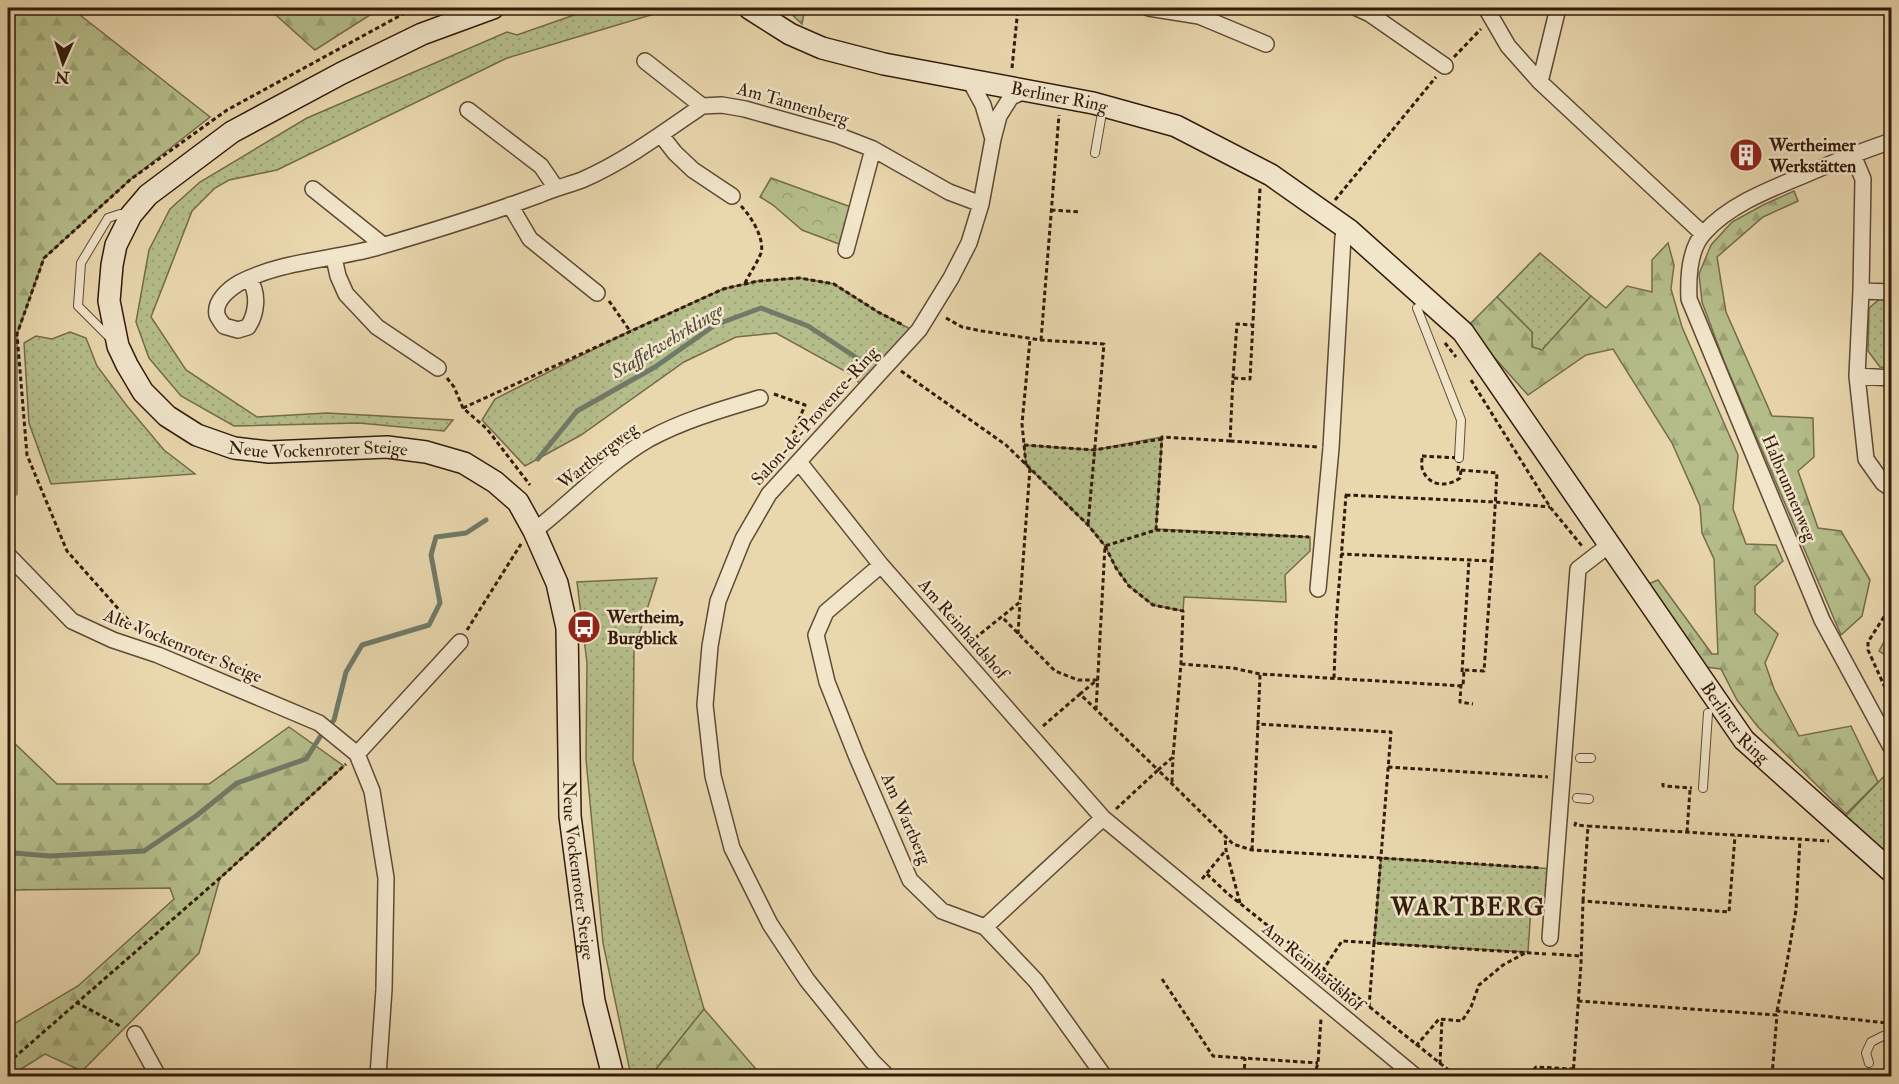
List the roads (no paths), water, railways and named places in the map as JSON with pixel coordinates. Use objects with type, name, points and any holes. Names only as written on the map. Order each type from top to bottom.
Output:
[{"type":"main road","name":"Neue Vockenroter Steige","points":[[493,8],[412,39],[342,73],[232,132],[148,195],[131,215],[116,245],[109,301],[118,346],[143,392],[167,416],[197,435],[234,448],[269,452],[387,447],[426,452],[464,463],[495,482],[518,502],[534,531],[557,583],[567,628],[570,816],[594,1000],[613,1077]]},
{"type":"main road","name":"Berliner Ring","points":[[750,8],[790,34],[822,48],[884,64],[1103,106],[1176,126],[1271,175],[1349,230],[1462,332],[1744,740],[1892,872]]},
{"type":"street","points":[[1149,8],[1200,12],[1266,44]]},
{"type":"street","points":[[1357,8],[1370,14],[1445,66]]},
{"type":"street","points":[[1540,82],[1558,8]]},
{"type":"street","points":[[1488,12],[1508,46],[1540,82],[1703,234]]},
{"type":"street","points":[[249,279],[287,265],[334,258],[383,245],[510,205],[581,180],[635,152],[702,106],[645,61]]},
{"type":"street","name":"Salon-de-Provence-Ring","points":[[970,81],[983,105],[993,139]]},
{"type":"street","name":"Salon-de-Provence-Ring","points":[[887,1077],[807,980],[770,924],[732,848],[713,776],[705,705],[710,646],[718,601],[743,539],[769,494],[916,332],[956,269],[969,243],[981,204],[999,116],[1018,89]]},
{"type":"street","name":"Am Tannenberg","points":[[702,106],[722,105],[746,109],[837,135],[873,149],[949,192],[981,204]]},
{"type":"street","points":[[468,110],[541,166],[556,188]]},
{"type":"street","points":[[661,135],[675,153],[693,170],[732,195]]},
{"type":"street","name":"Halbrunnenweg","points":[[1892,141],[1853,154],[1769,190],[1732,210],[1703,234],[1695,249],[1688,281],[1689,298],[1822,620],[1892,749]]},
{"type":"street","points":[[846,250],[873,149]]},
{"type":"street","points":[[1853,154],[1863,179],[1857,376],[1866,459],[1883,483],[1892,489]]},
{"type":"street","points":[[313,189],[383,245]]},
{"type":"street","points":[[510,205],[530,239],[597,293]]},
{"type":"street","points":[[1318,589],[1330,447],[1343,237],[1349,230]]},
{"type":"street","points":[[334,258],[338,276],[346,294],[377,327],[438,368]]},
{"type":"street","points":[[1861,291],[1892,292]]},
{"type":"street","points":[[1857,376],[1892,378]]},
{"type":"street","name":"Wartbergweg","points":[[534,531],[561,510],[582,489],[650,439],[705,414],[760,398]]},
{"type":"street","name":"Am Reinhardshof","points":[[798,462],[881,565],[1103,818],[1415,1077]]},
{"type":"street","points":[[1550,938],[1578,569],[1609,545]]},
{"type":"street","name":"Alte Vockenroter Steige","points":[[8,555],[72,621],[113,640],[158,655],[319,723],[357,754],[372,791],[386,878],[384,989],[378,1077]]},
{"type":"street","name":"Am Wartberg","points":[[881,565],[826,612],[816,634],[827,682],[910,880],[942,911],[985,927],[1036,981],[1104,1077]]},
{"type":"street","points":[[357,754],[460,642]]},
{"type":"street","points":[[985,927],[1103,818]]},
{"type":"street","points":[[135,1034],[158,1077]]},
{"type":"lane","points":[[1095,153],[1103,106]]},
{"type":"lane","points":[[118,346],[78,306],[81,263],[108,218],[120,214],[131,215]]},
{"type":"lane","points":[[1417,308],[1461,420],[1457,458]]},
{"type":"lane","points":[[1703,788],[1708,713]]},
{"type":"lane","points":[[1580,758],[1591,758]]},
{"type":"lane","points":[[1577,798],[1589,799]]},
{"type":"lane","points":[[1869,1063],[1866,1053],[1871,1042],[1883,1036],[1892,1036]]},
{"type":"waterway","name":"Staffelwehrklinge","points":[[538,459],[577,411],[655,367],[715,325],[761,308],[808,326],[860,360]]},
{"type":"waterway","name":"Staffelwehrklinge","points":[[8,851],[50,856],[144,851],[196,816],[237,783],[306,759],[334,720],[346,672],[362,645],[429,625],[440,603],[431,555],[436,537],[466,533],[486,520]]},
{"type":"place","name":"Wertheimer Werkstätten","points":[[1746,155]]},
{"type":"place","name":"Wertheim, Burgblick","points":[[584,627]]},
{"type":"district","name":"WARTBERG","points":[[1468,907]]}]
